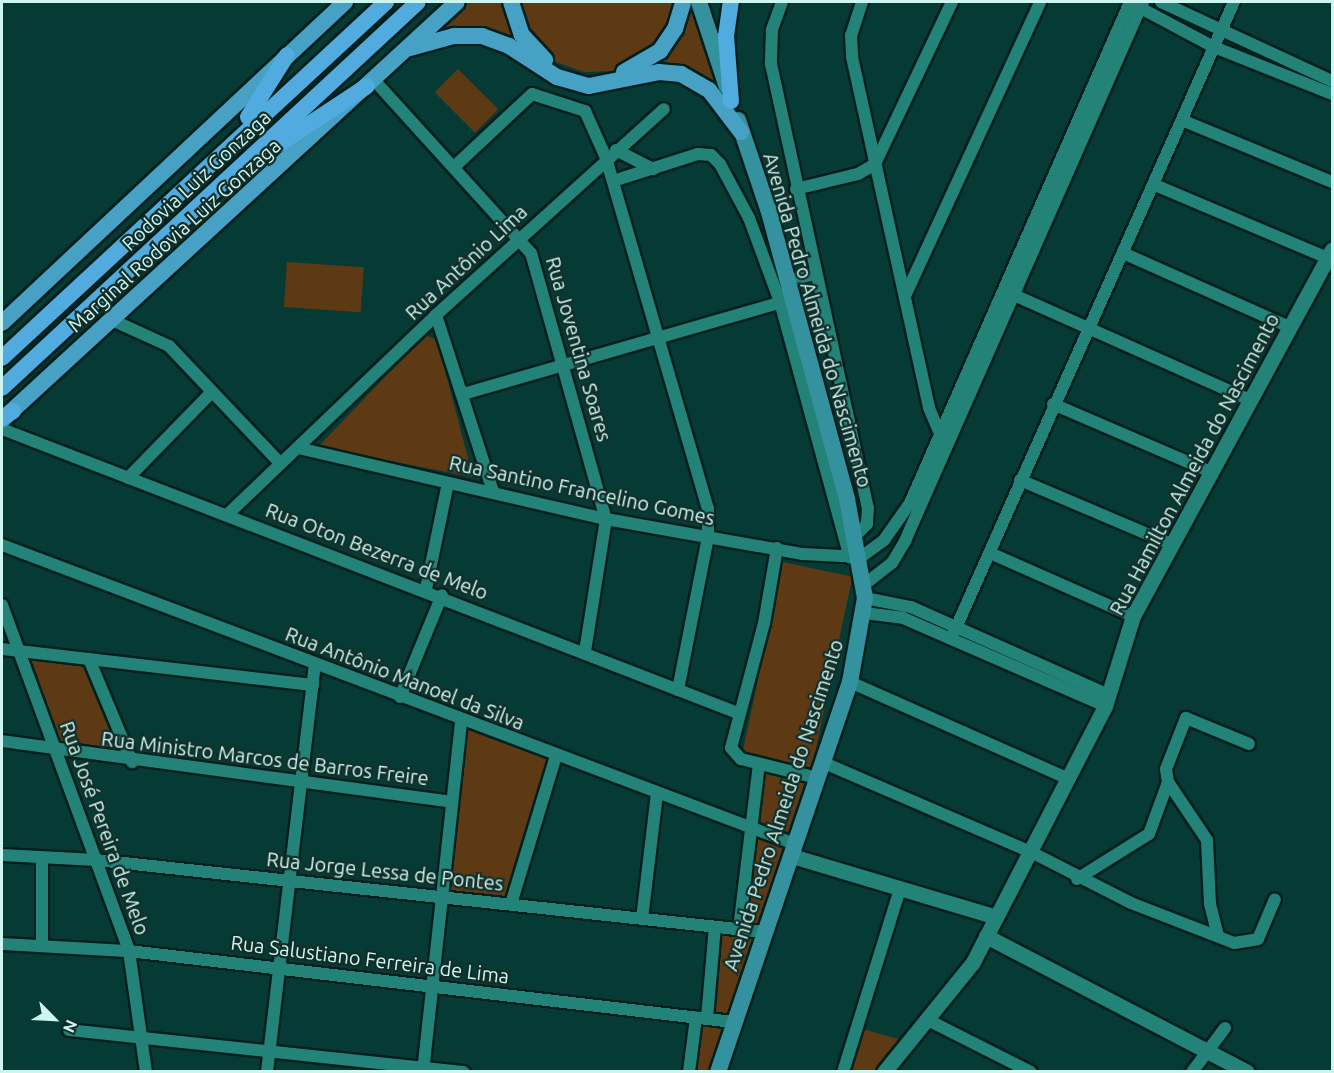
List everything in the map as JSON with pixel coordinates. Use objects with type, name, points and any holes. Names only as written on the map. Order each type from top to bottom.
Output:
[{"type":"highway","name":"Rodovia Luiz Gonzaga","points":[[2,358],[134,231],[386,2]]},
{"type":"highway","name":"Rodovia Luiz Gonzaga","points":[[2,388],[418,2]]},
{"type":"highway","points":[[731,2],[726,36],[731,101]]},
{"type":"highway","points":[[134,231],[157,202],[251,114],[287,55]]},
{"type":"highway","points":[[203,203],[370,82]]},
{"type":"main road","points":[[2,323],[345,2]]},
{"type":"main road","name":"Marginal Rodovia Luiz Gonzaga","points":[[5,416],[457,2]]},
{"type":"main road","points":[[511,2],[522,35],[544,59],[575,74],[603,76],[633,69],[660,51],[675,29],[683,2]]},
{"type":"main road","name":"Avenida Pedro Almeida do Nascimento","points":[[699,2],[788,281],[786,301],[856,535],[855,557],[865,598],[850,682],[718,1071]]},
{"type":"main road","points":[[406,49],[454,36],[482,36],[509,46],[557,77],[589,86],[659,72],[681,74],[709,90],[741,132]]},
{"type":"street","points":[[782,2],[772,30],[771,64],[796,189],[868,508],[867,524],[856,535]]},
{"type":"street","points":[[862,2],[850,43],[875,164],[938,432],[948,441]]},
{"type":"street","points":[[796,189],[858,174],[875,164],[952,2]]},
{"type":"street","points":[[905,296],[1040,2]]},
{"type":"street","points":[[1161,2],[1221,33],[1332,81]]},
{"type":"street","points":[[951,639],[1053,404],[1184,121],[1234,2]]},
{"type":"street","points":[[865,598],[892,563],[948,441],[1007,292],[1134,3],[1214,47],[1332,94]]},
{"type":"street","name":"Rua Joventina Soares","points":[[370,82],[522,237],[538,272],[606,519],[585,651]]},
{"type":"street","points":[[454,167],[532,94],[582,109],[611,154],[613,181],[657,338],[704,491],[708,537],[678,690]]},
{"type":"street","name":"Rua Antônio Lima","points":[[227,515],[436,315],[611,154],[664,109]]},
{"type":"street","points":[[1184,121],[1332,182]]},
{"type":"street","points":[[611,154],[653,169]]},
{"type":"street","points":[[613,181],[698,154],[715,158],[749,218],[786,301],[855,557],[896,527],[938,432],[1007,292]]},
{"type":"street","points":[[1155,184],[1330,254]]},
{"type":"street","points":[[1123,253],[1289,327]]},
{"type":"street","name":"Rua Hamilton Almeida do Nascimento","points":[[884,1071],[928,1020],[986,936],[1069,779],[1107,701],[1133,616],[1330,254]]},
{"type":"street","points":[[788,281],[815,274]]},
{"type":"street","points":[[1007,292],[1250,400]]},
{"type":"street","points":[[463,394],[564,367],[786,301]]},
{"type":"street","points":[[436,315],[493,491]]},
{"type":"street","points":[[112,320],[169,346],[280,463]]},
{"type":"street","points":[[128,478],[212,393]]},
{"type":"street","points":[[1053,404],[1211,472]]},
{"type":"street","name":"Rua Oton Bezerra de Melo","points":[[2,429],[442,595],[738,713]]},
{"type":"street","name":"Rua Santino Francelino Gomes","points":[[298,448],[448,483],[493,491],[606,519],[777,548],[855,557]]},
{"type":"street","points":[[1020,480],[1171,543]]},
{"type":"street","points":[[426,589],[448,483]]},
{"type":"street","name":"Rua Antônio Manoel da Silva","points":[[2,546],[315,666],[751,827],[794,850]]},
{"type":"street","points":[[777,548],[764,623],[731,741],[736,756],[759,764],[820,770],[1031,852],[1077,879],[1234,943],[1258,939],[1275,899]]},
{"type":"street","points":[[990,553],[1133,616]]},
{"type":"street","points":[[400,697],[442,595]]},
{"type":"street","points":[[865,598],[898,603],[957,627],[1107,701]]},
{"type":"street","points":[[865,598],[951,639],[1107,701]]},
{"type":"street","name":"Rua José Pereira de Melo","points":[[2,605],[129,951],[146,1071]]},
{"type":"street","points":[[2,649],[313,685]]},
{"type":"street","points":[[89,659],[132,762]]},
{"type":"street","points":[[267,1071],[315,666]]},
{"type":"street","points":[[850,682],[1069,779]]},
{"type":"street","points":[[1218,936],[1210,904],[1207,840],[1168,782],[1166,769],[1186,718],[1249,744]]},
{"type":"street","points":[[423,1069],[461,720]]},
{"type":"street","name":"Rua Ministro Marcos de Barros Freire","points":[[2,741],[132,762],[452,801]]},
{"type":"street","points":[[511,904],[556,756]]},
{"type":"street","points":[[740,929],[759,764]]},
{"type":"street","points":[[1077,879],[1149,834],[1168,782]]},
{"type":"street","points":[[642,919],[657,793]]},
{"type":"street","points":[[794,850],[900,889],[996,917]]},
{"type":"street","name":"Rua Jorge Lessa de Pontes","points":[[2,855],[42,859],[96,860],[764,932]]},
{"type":"street","points":[[42,859],[42,945]]},
{"type":"street","points":[[843,1071],[900,889]]},
{"type":"street","points":[[689,1071],[701,1017],[715,927]]},
{"type":"street","points":[[986,936],[1244,1070]]},
{"type":"street","name":"Rua Salustiano Ferreira de Lima","points":[[2,944],[129,951],[733,1022]]},
{"type":"street","points":[[928,1020],[1031,1071]]},
{"type":"street","points":[[1192,1071],[1225,1029]]},
{"type":"street","points":[[69,1030],[269,1050],[423,1069],[464,1071]]},
{"type":"shaded area","points":[[463,2],[507,2],[519,40],[419,41]]},
{"type":"shaded area","points":[[519,2],[675,2],[667,31],[648,53],[618,71],[584,72],[556,62],[534,43]]},
{"type":"shaded area","points":[[688,2],[694,2],[727,104],[707,81],[635,72]]},
{"type":"shaded area","points":[[458,69],[498,109],[475,133],[435,92]]},
{"type":"shaded area","points":[[287,262],[364,267],[361,312],[284,307]]},
{"type":"shaded area","points":[[425,335],[437,340],[473,477],[318,447]]},
{"type":"shaded area","points":[[783,562],[852,577],[812,768],[742,754]]},
{"type":"shaded area","points":[[29,660],[86,665],[123,754],[61,748]]},
{"type":"shaded area","points":[[461,720],[556,756],[511,904],[442,896]]},
{"type":"shaded area","points":[[759,764],[817,778],[721,1071],[687,1072],[693,1018],[705,1019],[718,928],[737,930]]},
{"type":"shaded area","points":[[856,1027],[905,1041],[878,1071],[844,1072]]}]
